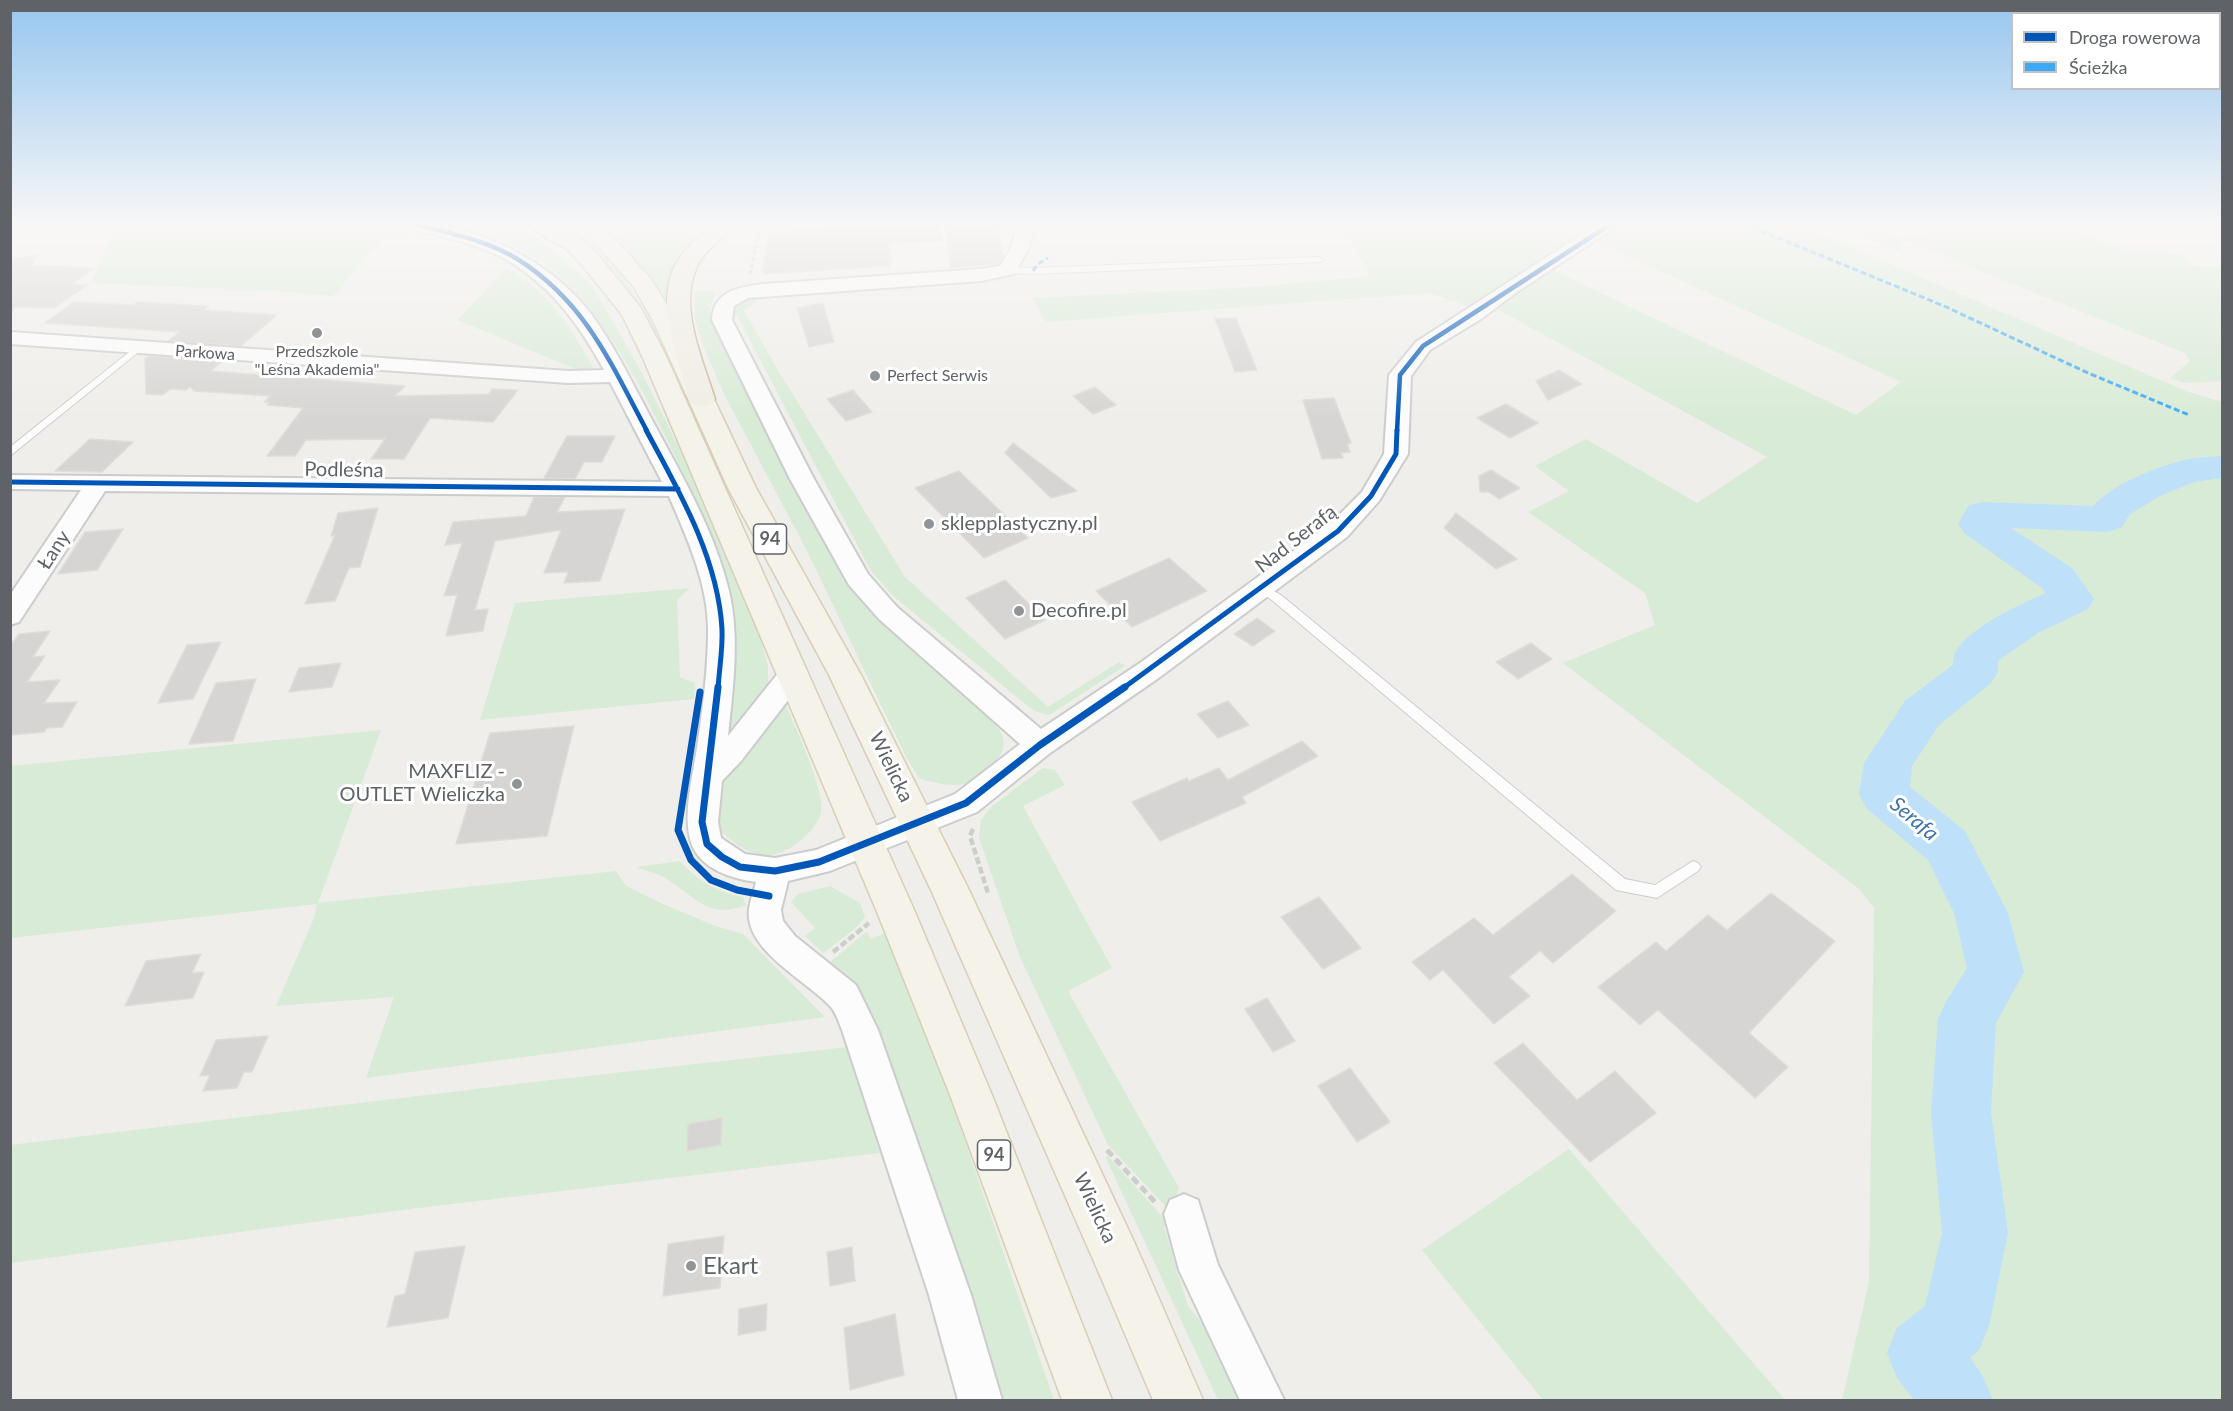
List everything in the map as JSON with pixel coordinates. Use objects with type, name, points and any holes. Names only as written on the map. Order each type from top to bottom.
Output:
[{"type":"highway","points":[[680,290],[679,305],[702,399]]},
{"type":"main road","name":"94","points":[[613,290],[633,313],[691,438],[866,844],[971,1095],[1087,1401]]},
{"type":"main road","name":"Wielicka","points":[[646,290],[665,321],[742,488],[845,675],[918,822],[1119,1263],[1178,1401]]},
{"type":"street","name":"Nad Serafą","points":[[556,290],[583,318],[651,436],[678,489],[709,567],[716,591],[722,630],[715,722],[702,822],[707,844],[722,857],[740,867],[775,871],[819,862],[966,803],[1040,745],[1150,670],[1338,531],[1371,496],[1396,454],[1400,375],[1424,346],[1474,315],[1508,290]]},
{"type":"street","points":[[769,290],[752,291],[729,299],[721,312],[722,320],[802,479],[858,579],[888,614],[1040,745]]},
{"type":"street","name":"Parkowa","points":[[10,338],[568,377],[615,375]]},
{"type":"street","name":"Podleśna","points":[[10,482],[678,489]]},
{"type":"street","name":"Łany","points":[[10,616],[98,484]]},
{"type":"street","points":[[706,779],[731,753],[793,674]]},
{"type":"street","points":[[775,871],[765,910],[767,927],[783,946],[844,996],[860,1030],[950,1295],[980,1401]]},
{"type":"street","points":[[1184,1214],[1199,1270],[1262,1401]]},
{"type":"lane","points":[[10,453],[138,348]]},
{"type":"lane","points":[[1261,588],[1277,598],[1621,885],[1657,892],[1693,867]]},
{"type":"path","points":[[976,820],[970,836],[989,898]]},
{"type":"path","points":[[812,969],[874,921]]},
{"type":"path","points":[[1102,1145],[1170,1218],[1184,1214]]},
{"type":"green space","points":[[249,290],[338,290],[333,296]]},
{"type":"green space","points":[[485,290],[537,290],[566,323],[593,367],[583,372],[457,320]]},
{"type":"green space","points":[[595,290],[642,373],[742,575],[768,666],[768,689],[734,738],[724,740],[733,674],[735,624],[730,591],[719,556],[671,448],[628,365],[593,313],[574,291]]},
{"type":"green space","points":[[627,290],[631,290],[657,332],[655,333]]},
{"type":"green space","points":[[657,290],[672,290],[668,298],[664,299]]},
{"type":"green space","points":[[1194,290],[1495,290],[1470,307],[1429,293],[1046,322],[1032,298]]},
{"type":"green space","points":[[1520,290],[1595,290],[1856,415],[1901,382],[1701,290],[1950,290],[2186,391],[2222,402],[2222,1400],[1842,1400],[1869,1282],[1874,908],[1858,888],[1563,663],[1655,625],[1645,593],[1528,512],[1569,491],[1535,466],[1586,439],[1697,503],[1767,457],[1495,308]]},
{"type":"green space","points":[[2028,290],[2222,290],[2222,381],[2185,383],[2170,378],[2190,361],[2185,353]]},
{"type":"green space","points":[[695,291],[715,291],[710,312],[845,577],[884,625],[971,698],[995,723],[1002,735],[1004,745],[998,759],[972,782],[947,785],[920,779],[906,757],[806,549],[724,394],[701,341],[695,317]]},
{"type":"green space","points":[[766,294],[744,310],[776,367],[905,577],[1048,707],[1119,662],[1125,666],[1049,715],[1034,711],[893,596],[871,571],[737,316],[729,316],[738,301]]},
{"type":"green space","points":[[690,588],[677,600],[680,677],[695,683],[694,699],[480,720],[515,603]]},
{"type":"green space","points":[[785,703],[802,741],[819,790],[821,813],[812,829],[797,843],[779,853],[761,855],[738,845],[718,828],[721,784]]},
{"type":"green space","points":[[381,730],[318,903],[616,871],[626,886],[715,926],[743,934],[825,1017],[366,1078],[394,997],[276,1006],[314,918],[317,904],[11,938],[11,766]]},
{"type":"green space","points":[[1043,768],[1055,770],[1065,785],[1023,806],[1112,968],[1068,991],[1179,1188],[1169,1210],[1108,1145],[1020,957],[979,838],[981,820],[992,806]]},
{"type":"green space","points":[[680,861],[708,885],[743,897],[746,905],[722,910],[712,908],[664,877],[637,867]]},
{"type":"green space","points":[[830,886],[860,903],[865,917],[855,929],[823,953],[805,936],[815,928],[791,902],[798,894]]},
{"type":"green space","points":[[867,931],[871,939],[885,933],[946,1086],[1054,1400],[991,1400],[977,1344],[861,993],[829,963]]},
{"type":"green space","points":[[848,1047],[880,1153],[402,1210],[11,1263],[10,1145]]},
{"type":"green space","points":[[1569,1149],[1785,1400],[1543,1400],[1422,1250]]},
{"type":"green space","points":[[1105,1156],[1109,1157],[1168,1223],[1164,1227],[1188,1306],[1237,1366],[1254,1400],[1218,1400]]},
{"type":"building","points":[[10,290],[81,290],[54,308],[15,307],[10,317]]},
{"type":"building","points":[[74,302],[133,305],[137,302],[209,306],[204,310],[277,315],[241,346],[168,341],[179,332],[45,323]]},
{"type":"building","points":[[823,303],[834,342],[809,347],[797,308]]},
{"type":"building","points":[[1236,318],[1257,370],[1235,372],[1215,319]]},
{"type":"building","points":[[149,356],[223,361],[211,371],[405,386],[395,396],[489,394],[492,389],[518,390],[493,422],[430,418],[404,459],[371,459],[385,439],[306,440],[295,456],[267,456],[303,408],[267,405],[269,402],[264,402],[270,396],[194,391],[190,387],[186,390],[170,389],[163,395],[146,394],[145,359]]},
{"type":"building","points":[[1559,370],[1582,384],[1548,400],[1536,381]]},
{"type":"building","points":[[1095,387],[1116,405],[1093,414],[1073,396]]},
{"type":"building","points":[[853,390],[872,412],[846,421],[827,399]]},
{"type":"building","points":[[1334,398],[1351,443],[1347,444],[1350,452],[1341,453],[1343,458],[1322,459],[1303,400]]},
{"type":"building","points":[[1506,404],[1538,423],[1510,438],[1477,418]]},
{"type":"building","points":[[567,436],[615,436],[602,462],[584,462],[575,479],[544,478]]},
{"type":"building","points":[[90,439],[133,442],[102,472],[55,471]]},
{"type":"building","points":[[1013,443],[1077,491],[1051,498],[1005,453]]},
{"type":"building","points":[[1491,470],[1520,488],[1499,499],[1489,492],[1480,492],[1479,476]]},
{"type":"building","points":[[959,471],[1028,538],[984,558],[915,488]]},
{"type":"building","points":[[534,497],[565,497],[557,512],[625,509],[600,581],[564,583],[568,572],[544,573],[561,530],[495,541],[475,610],[488,609],[483,631],[446,636],[457,595],[444,596],[462,543],[445,545],[453,522],[526,516]]},
{"type":"building","points":[[378,508],[360,567],[349,568],[335,601],[305,604],[335,535],[331,536],[338,513]]},
{"type":"building","points":[[1456,513],[1517,559],[1496,569],[1444,528]]},
{"type":"building","points":[[123,529],[97,570],[58,574],[85,532]]},
{"type":"building","points":[[1169,558],[1207,591],[1132,627],[1096,591]]},
{"type":"building","points":[[1005,580],[1045,620],[1005,639],[966,598]]},
{"type":"building","points":[[1257,618],[1275,631],[1253,646],[1234,634]]},
{"type":"building","points":[[50,631],[33,657],[45,656],[27,682],[60,680],[44,703],[77,702],[62,727],[47,728],[44,732],[10,735],[10,646],[19,634]]},
{"type":"building","points":[[221,642],[193,699],[158,703],[187,645]]},
{"type":"building","points":[[1531,643],[1552,659],[1518,679],[1496,662]]},
{"type":"building","points":[[341,663],[332,687],[289,692],[299,668]]},
{"type":"building","points":[[256,679],[233,741],[189,744],[216,683]]},
{"type":"building","points":[[1228,701],[1249,725],[1218,738],[1197,714]]},
{"type":"building","name":"MAXFLIZ - OUTLET Wieliczka","points":[[574,726],[547,836],[456,844],[490,733]]},
{"type":"building","points":[[1302,741],[1318,756],[1242,797],[1246,803],[1160,841],[1132,802],[1187,778],[1189,781],[1219,768],[1228,780]]},
{"type":"building","points":[[1572,874],[1616,911],[1553,963],[1540,951],[1509,977],[1530,996],[1494,1024],[1443,970],[1430,980],[1412,962],[1474,918],[1493,935]]},
{"type":"building","points":[[1771,893],[1835,941],[1749,1033],[1788,1067],[1755,1098],[1658,1010],[1640,1025],[1598,987],[1656,942],[1666,951],[1708,915],[1727,930]]},
{"type":"building","points":[[1319,897],[1361,948],[1323,969],[1281,917]]},
{"type":"building","points":[[201,954],[192,973],[204,972],[193,998],[125,1006],[146,961]]},
{"type":"building","points":[[1267,998],[1295,1041],[1273,1052],[1245,1009]]},
{"type":"building","points":[[268,1036],[252,1072],[244,1072],[237,1088],[203,1091],[210,1075],[200,1076],[216,1040]]},
{"type":"building","points":[[1523,1043],[1577,1100],[1615,1071],[1656,1113],[1590,1162],[1494,1063]]},
{"type":"building","points":[[1350,1068],[1390,1122],[1357,1142],[1318,1086]]},
{"type":"building","points":[[722,1118],[721,1145],[687,1151],[688,1124]]},
{"type":"building","points":[[724,1236],[720,1288],[663,1296],[668,1244]]},
{"type":"building","points":[[465,1246],[448,1318],[387,1327],[395,1296],[405,1294],[415,1252]]},
{"type":"building","points":[[852,1247],[855,1281],[830,1286],[827,1252]]},
{"type":"building","points":[[767,1304],[766,1330],[738,1335],[739,1309]]},
{"type":"building","points":[[895,1314],[904,1375],[850,1390],[844,1328]]},
{"type":"waterway","name":"Serafa","points":[[1957,1400],[1922,1353],[1955,1326],[1975,1233],[1961,1113],[1967,1018],[1996,972],[1981,913],[1947,846],[1884,794],[1888,763],[1922,713],[1975,672],[1976,655],[2022,623],[2073,599],[2057,578],[1978,524],[1983,514],[2107,519],[2114,506],[2148,487],[2186,471],[2222,467]]},
{"type":"marked path","points":[[1905,290],[2088,373],[2189,415]]},
{"type":"cycle path","points":[[556,290],[583,317],[601,346],[678,489],[701,542],[716,591],[722,630],[715,722],[702,822],[707,844],[722,857],[740,867],[775,871],[819,862],[966,803],[1040,745],[1150,670],[1338,531],[1371,496],[1396,454],[1400,375],[1423,346],[1474,315],[1508,290]]},
{"type":"cycle path","points":[[10,482],[678,489]]},
{"type":"cycle path","points":[[700,692],[678,830],[691,860],[711,880],[737,890],[769,896]]},
{"type":"place","name":"Przedszkole \"Leśna Akademia\"","points":[[317,333]]},
{"type":"place","name":"Perfect Serwis","points":[[875,376]]},
{"type":"place","name":"sklepplastyczny.pl","points":[[929,524]]},
{"type":"place","name":"Decofire.pl","points":[[1019,611]]},
{"type":"place","name":"MAXFLIZ - OUTLET Wieliczka","points":[[517,784]]},
{"type":"place","name":"Ekart","points":[[691,1266]]}]
